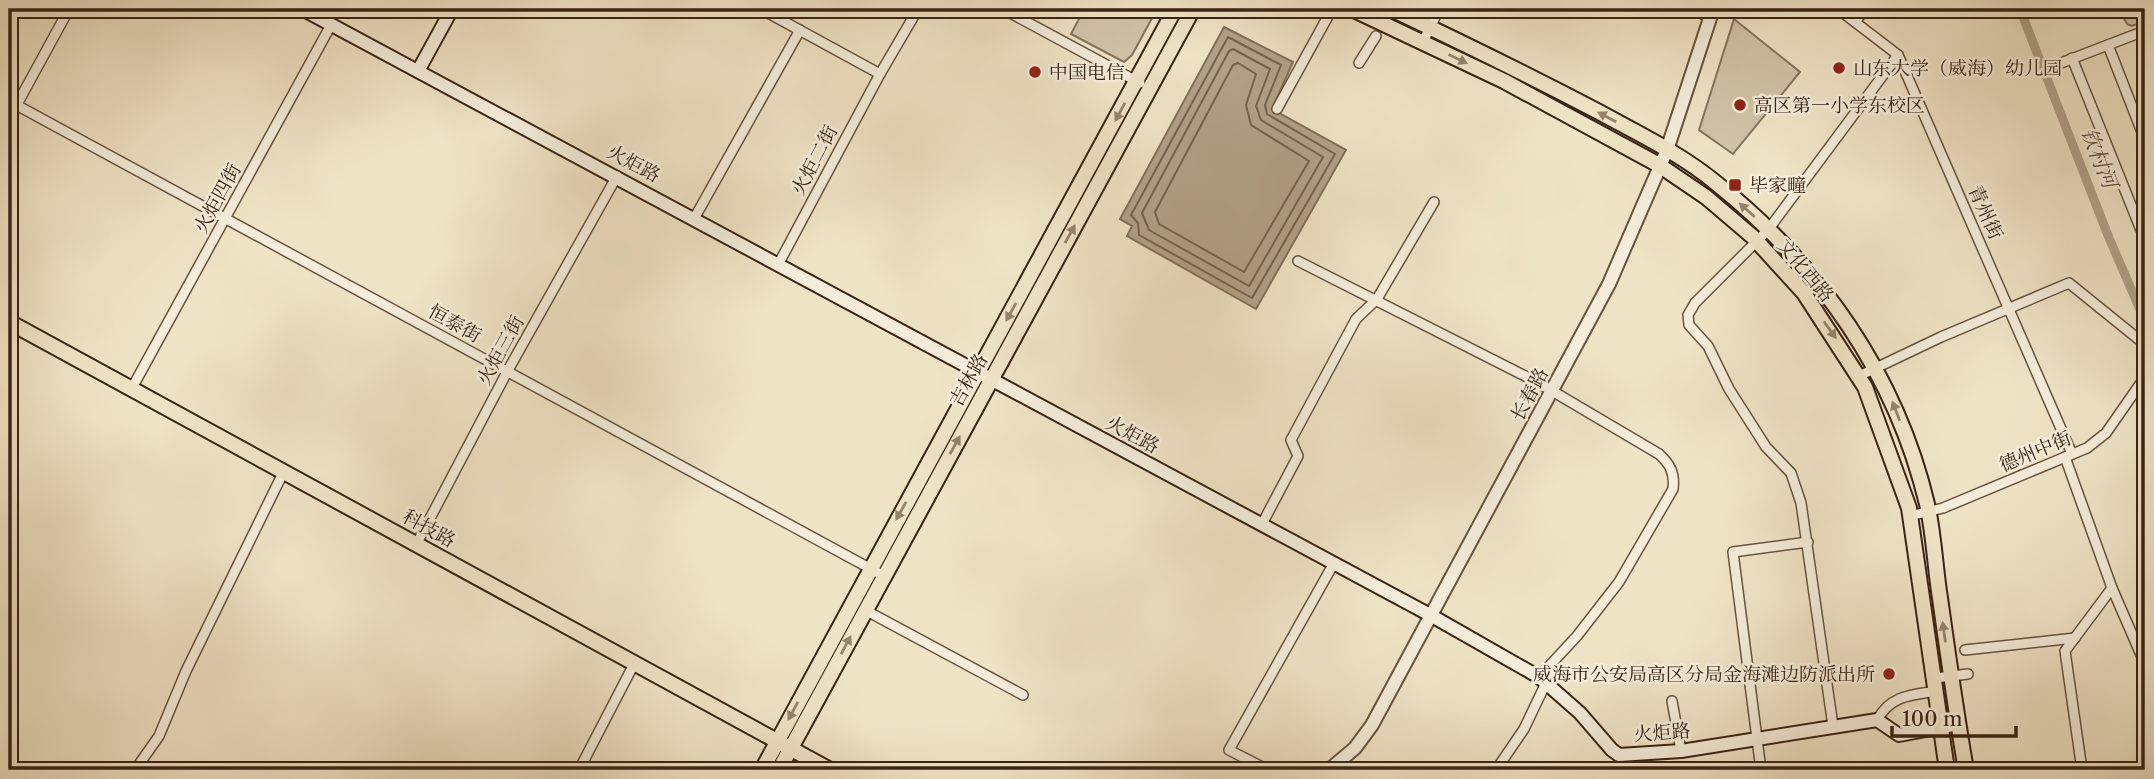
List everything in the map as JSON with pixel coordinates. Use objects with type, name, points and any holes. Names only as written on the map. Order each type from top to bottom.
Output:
[{"type":"main road","name":"火炬路","points":[[302,9],[1432,616],[1543,680],[1580,713],[1619,755],[1681,751],[1877,720]]},
{"type":"main road","points":[[418,71],[452,9]]},
{"type":"main road","name":"吉林路","points":[[762,770],[784,745],[884,576],[984,376],[1142,85],[1175,9]]},
{"type":"main road","name":"吉林路","points":[[1142,85],[1193,9]]},
{"type":"main road","name":"文化西路","points":[[1352,9],[1504,81],[1659,165],[1706,197],[1757,241],[1804,293],[1859,376],[1891,455],[1910,516],[1941,682],[1958,724],[1965,770]]},
{"type":"main road","name":"文化西路","points":[[1391,9],[1512,66],[1667,150],[1717,183],[1768,230],[1845,318],[1876,368],[1911,452],[1929,513],[1947,770]]},
{"type":"main road","name":"长春路","points":[[1329,770],[1355,748],[1372,725],[1609,284],[1667,150],[1712,13]]},
{"type":"main road","name":"科技路","points":[[9,322],[830,770]]},
{"type":"main road","name":"吉林路","points":[[779,770],[784,745],[870,568],[984,376]]},
{"type":"main road","points":[[1877,720],[1899,735],[1958,724]]},
{"type":"street","points":[[9,119],[13,103],[69,9]]},
{"type":"street","points":[[761,9],[880,74]]},
{"type":"street","name":"火炬二街","points":[[779,263],[880,74],[918,9]]},
{"type":"street","points":[[1003,9],[1142,85]]},
{"type":"street","points":[[1277,109],[1332,9]]},
{"type":"street","points":[[1423,42],[1439,9]]},
{"type":"street","points":[[1693,9],[1712,13]]},
{"type":"street","name":"青州街","points":[[1838,9],[1898,55],[2009,308],[2069,455],[2112,588],[2145,664]]},
{"type":"street","points":[[1855,22],[1865,9]]},
{"type":"street","name":"火炬四街","points":[[132,388],[331,25]]},
{"type":"street","points":[[695,218],[800,30]]},
{"type":"street","points":[[2048,68],[2139,33]]},
{"type":"street","points":[[1359,63],[1376,36]]},
{"type":"street","points":[[2108,45],[2145,140]]},
{"type":"street","points":[[1833,726],[1808,542],[1801,503],[1791,473],[1766,447],[1729,389],[1708,346],[1689,325],[1688,315],[1695,303],[1768,230],[1898,55]]},
{"type":"street","points":[[2073,58],[2145,240]]},
{"type":"street","name":"恒泰街","points":[[13,103],[884,576]]},
{"type":"street","name":"火炬三街","points":[[417,543],[507,372],[617,176]]},
{"type":"street","points":[[1262,524],[1298,456],[1292,440],[1356,319],[1377,299],[1434,202]]},
{"type":"street","points":[[1298,261],[1377,299],[1552,392],[1660,454],[1670,464],[1674,479],[1673,489],[1619,582],[1543,680],[1524,729],[1496,770]]},
{"type":"street","points":[[1859,376],[2069,282],[2142,342]]},
{"type":"street","name":"德州中街","points":[[1910,516],[1929,513],[2087,448],[2106,433],[2145,377]]},
{"type":"street","points":[[135,770],[159,736],[186,671],[284,471]]},
{"type":"street","points":[[1762,770],[1732,552],[1808,542]]},
{"type":"street","points":[[1268,770],[1229,750],[1334,563]]},
{"type":"street","points":[[2082,770],[2065,651],[2112,588]]},
{"type":"street","points":[[865,610],[1023,695]]},
{"type":"street","points":[[1965,650],[2075,638]]},
{"type":"street","points":[[579,770],[634,664]]},
{"type":"street","points":[[1877,720],[1885,705],[1897,698],[1968,674]]},
{"type":"street","points":[[1672,701],[1681,751]]},
{"type":"shaded area","points":[[1065,9],[1157,9],[1132,55],[1124,62],[1071,34],[1080,17]]},
{"type":"shaded area","points":[[2119,9],[2145,9],[2145,21],[2132,26],[2127,24]]},
{"type":"shaded area","name":"高区第一小学东校区","points":[[1734,19],[1800,72],[1733,154],[1699,130]]},
{"type":"water","points":[[1224,27],[1293,62],[1272,109],[1346,150],[1256,309],[1127,236],[1132,226],[1120,219]]},
{"type":"waterway","name":"钦村河","points":[[2020,9],[2109,238],[2145,321]]},
{"type":"place","name":"山东大学（威海）幼儿园","points":[[1839,68]]},
{"type":"place","name":"中国电信","points":[[1035,72]]},
{"type":"place","name":"高区第一小学东校区","points":[[1740,105]]},
{"type":"place","name":"毕家疃","points":[[1735,185]]},
{"type":"place","name":"威海市公安局高区分局金海滩边防派出所","points":[[1889,674]]}]
